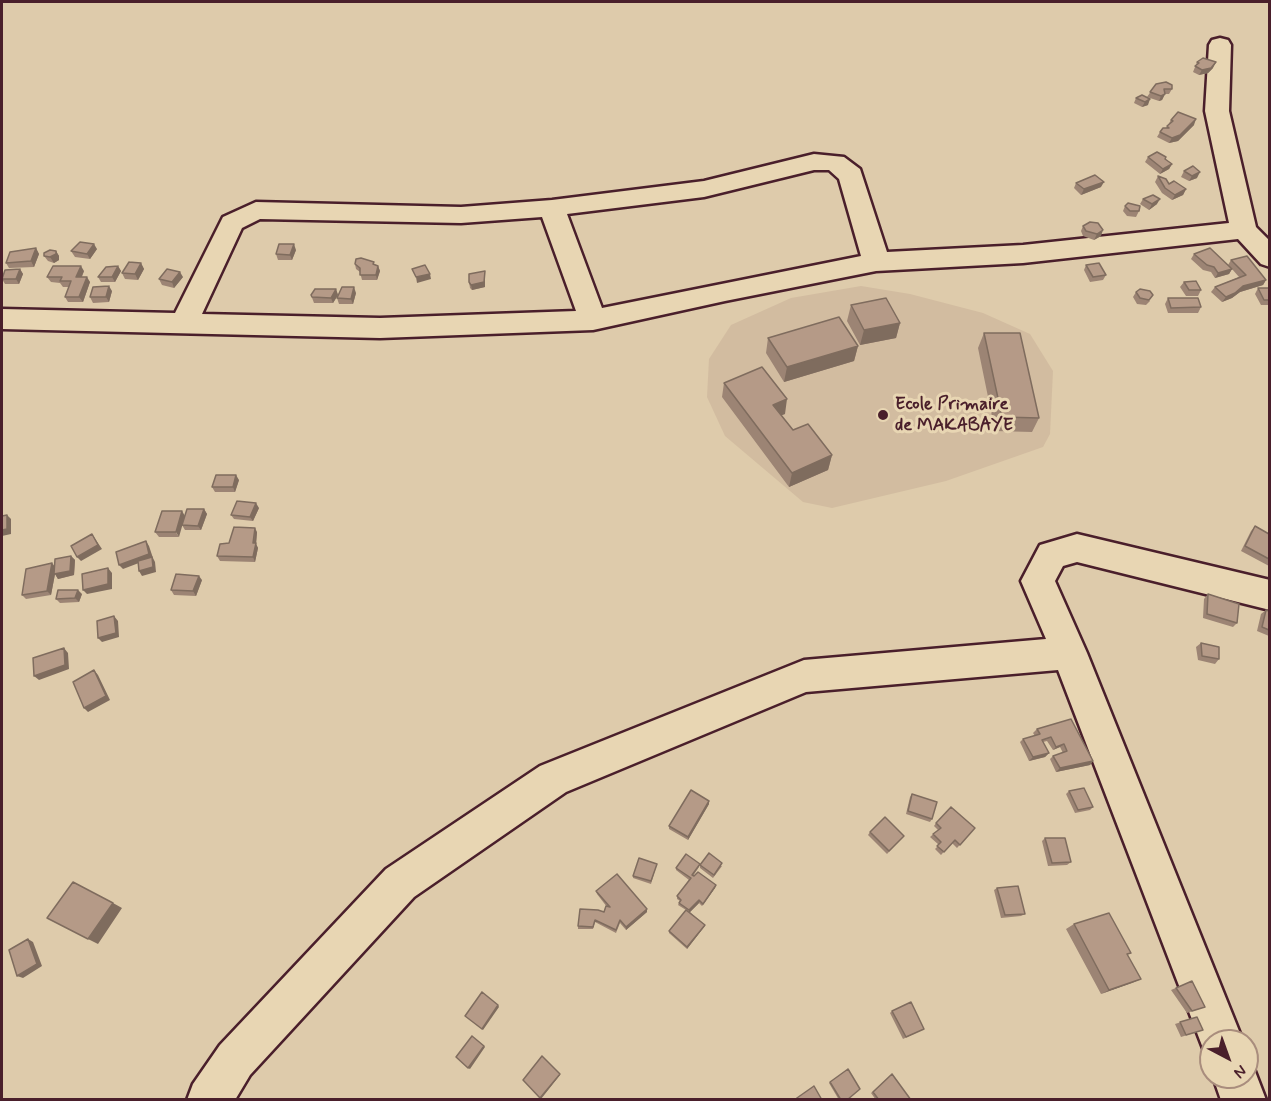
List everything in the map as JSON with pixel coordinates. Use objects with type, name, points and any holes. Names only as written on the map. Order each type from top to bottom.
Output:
[{"type":"street","points":[[1220,45],[1217,111],[1244,230],[1269,258]]},
{"type":"street","points":[[184,323],[232,223],[256,210],[461,215],[552,208],[704,189],[814,162],[835,163],[851,175],[876,262]]},
{"type":"street","points":[[552,208],[593,320]]},
{"type":"street","points":[[2,318],[381,328],[593,320],[725,291],[876,262],[1023,254],[1244,230]]},
{"type":"street","points":[[1216,1029],[1069,652],[1038,581],[1052,555],[1077,548],[1269,595]]},
{"type":"street","points":[[209,1100],[235,1060],[400,883],[553,779],[804,676],[1069,652]]},
{"type":"shaded area","name":"Ecole Primaire de MAKABAYE","points":[[861,286],[910,294],[983,313],[1030,334],[1053,371],[1050,434],[1043,447],[946,481],[832,508],[803,502],[725,436],[707,397],[709,359],[731,325],[791,298]]},
{"type":"building","points":[[1203,58],[1216,62],[1211,68],[1202,70],[1195,66]]},
{"type":"building","points":[[1166,82],[1172,85],[1172,89],[1164,89],[1165,94],[1161,96],[1150,92],[1156,84]]},
{"type":"building","points":[[1142,95],[1150,99],[1145,102],[1136,98]]},
{"type":"building","points":[[1178,112],[1196,119],[1180,135],[1172,138],[1160,132],[1163,128],[1169,128],[1167,126]]},
{"type":"building","points":[[1157,152],[1172,164],[1163,169],[1148,157]]},
{"type":"building","points":[[1193,166],[1200,172],[1192,176],[1184,171]]},
{"type":"building","points":[[1095,175],[1104,182],[1084,189],[1076,183]]},
{"type":"building","points":[[1158,176],[1166,179],[1169,184],[1174,181],[1186,189],[1175,195],[1165,188]]},
{"type":"building","points":[[1153,195],[1160,199],[1152,204],[1143,199]]},
{"type":"building","points":[[1128,203],[1140,206],[1139,211],[1130,211],[1125,206]]},
{"type":"building","points":[[1090,222],[1098,223],[1103,230],[1097,234],[1086,231],[1083,226]]},
{"type":"building","points":[[80,242],[94,244],[87,254],[71,251]]},
{"type":"building","points":[[279,244],[294,244],[290,255],[276,254]]},
{"type":"building","points":[[36,248],[31,261],[6,263],[10,252]]},
{"type":"building","points":[[1210,248],[1232,269],[1218,273],[1214,267],[1207,265],[1194,254]]},
{"type":"building","points":[[50,250],[56,251],[56,254],[50,257],[44,256],[44,253]]},
{"type":"building","points":[[1247,256],[1266,280],[1243,286],[1226,297],[1215,287],[1246,275],[1231,260]]},
{"type":"building","points":[[361,258],[374,262],[373,264],[378,266],[376,275],[360,275],[360,268],[355,264],[356,259]]},
{"type":"building","points":[[129,262],[141,263],[135,274],[122,273]]},
{"type":"building","points":[[1099,263],[1106,275],[1093,277],[1086,265]]},
{"type":"building","points":[[425,265],[430,274],[416,277],[412,269]]},
{"type":"building","points":[[53,266],[81,266],[76,277],[87,277],[79,297],[65,297],[71,281],[60,281],[62,277],[47,277]]},
{"type":"building","points":[[118,266],[112,277],[98,277],[106,267]]},
{"type":"building","points":[[20,269],[16,279],[2,279],[5,270]]},
{"type":"building","points":[[167,269],[180,272],[172,282],[159,279]]},
{"type":"building","points":[[485,271],[484,282],[471,285],[469,274]]},
{"type":"building","points":[[1196,281],[1201,290],[1189,290],[1184,282]]},
{"type":"building","points":[[109,286],[106,297],[90,297],[93,287]]},
{"type":"building","points":[[342,287],[354,287],[351,299],[337,298]]},
{"type":"building","points":[[1258,288],[1269,288],[1269,300],[1264,300]]},
{"type":"building","points":[[315,289],[336,289],[331,298],[312,297]]},
{"type":"building","points":[[1140,289],[1150,291],[1153,295],[1149,300],[1140,298],[1136,292]]},
{"type":"building","points":[[886,298],[900,323],[864,330],[851,305]]},
{"type":"building","points":[[1168,298],[1198,298],[1201,307],[1171,308]]},
{"type":"building","points":[[839,317],[858,346],[787,367],[768,338]]},
{"type":"building","points":[[984,333],[1020,333],[1039,418],[1002,417]]},
{"type":"building","points":[[762,367],[787,399],[773,405],[793,430],[808,424],[832,455],[792,473],[724,383]]},
{"type":"building","points":[[216,475],[236,475],[233,487],[212,487]]},
{"type":"building","points":[[237,501],[256,503],[250,517],[231,515]]},
{"type":"building","points":[[187,509],[204,509],[198,526],[182,525]]},
{"type":"building","points":[[162,511],[182,511],[176,532],[155,532]]},
{"type":"building","points":[[7,515],[7,529],[2,530],[2,516]]},
{"type":"building","points":[[1255,526],[1269,534],[1269,559],[1245,546]]},
{"type":"building","points":[[234,527],[255,528],[253,543],[256,543],[253,557],[217,556],[220,544],[229,543]]},
{"type":"building","points":[[92,534],[98,545],[77,557],[71,546]]},
{"type":"building","points":[[146,541],[149,554],[119,565],[116,552]]},
{"type":"building","points":[[71,556],[70,571],[54,574],[55,559]]},
{"type":"building","points":[[152,557],[153,567],[139,571],[138,561]]},
{"type":"building","points":[[52,563],[47,591],[22,595],[26,569]]},
{"type":"building","points":[[108,568],[108,584],[83,590],[82,574]]},
{"type":"building","points":[[176,574],[199,576],[193,591],[171,590]]},
{"type":"building","points":[[58,590],[78,590],[75,598],[56,599]]},
{"type":"building","points":[[1208,594],[1239,604],[1237,623],[1207,614]]},
{"type":"building","points":[[1266,610],[1269,611],[1269,630],[1262,627]]},
{"type":"building","points":[[114,616],[116,633],[98,638],[97,621]]},
{"type":"building","points":[[1201,643],[1219,647],[1219,659],[1202,656]]},
{"type":"building","points":[[64,648],[65,665],[34,676],[33,658]]},
{"type":"building","points":[[94,670],[106,696],[84,708],[73,682]]},
{"type":"building","points":[[1071,719],[1093,761],[1060,768],[1053,756],[1067,751],[1064,744],[1056,747],[1051,737],[1042,740],[1049,753],[1033,757],[1023,739],[1040,734],[1037,729]]},
{"type":"building","points":[[1084,788],[1093,807],[1078,810],[1069,791]]},
{"type":"building","points":[[691,790],[709,801],[688,837],[669,826]]},
{"type":"building","points":[[912,794],[937,802],[932,819],[908,811]]},
{"type":"building","points":[[951,807],[975,828],[960,845],[955,840],[944,852],[937,846],[941,842],[933,834],[941,828],[936,823]]},
{"type":"building","points":[[885,817],[904,836],[889,851],[870,832]]},
{"type":"building","points":[[1045,838],[1065,838],[1071,862],[1052,863]]},
{"type":"building","points":[[709,853],[722,863],[714,875],[700,865]]},
{"type":"building","points":[[686,854],[700,864],[692,875],[698,872],[716,885],[703,904],[699,900],[689,910],[679,903],[681,900],[677,896],[691,878],[676,868]]},
{"type":"building","points":[[639,858],[657,864],[651,881],[633,876]]},
{"type":"building","points":[[617,874],[647,909],[626,927],[620,920],[616,930],[595,920],[593,927],[578,926],[580,909],[604,912],[606,906],[610,907],[596,891]]},
{"type":"building","points":[[73,882],[113,903],[88,939],[47,918]]},
{"type":"building","points":[[1018,886],[1025,914],[1005,915],[997,888]]},
{"type":"building","points":[[686,910],[705,925],[687,947],[669,931]]},
{"type":"building","points":[[1109,913],[1131,953],[1127,954],[1141,979],[1109,990],[1074,924]]},
{"type":"building","points":[[28,939],[37,964],[17,976],[9,950]]},
{"type":"building","points":[[1192,981],[1205,1007],[1192,1011],[1176,988]]},
{"type":"building","points":[[482,992],[498,1005],[482,1029],[465,1016]]},
{"type":"building","points":[[911,1002],[924,1029],[906,1037],[892,1011]]},
{"type":"building","points":[[1197,1017],[1203,1029],[1186,1035],[1180,1022]]},
{"type":"building","points":[[472,1036],[484,1046],[468,1068],[456,1057]]},
{"type":"building","points":[[542,1056],[560,1074],[540,1098],[523,1080]]},
{"type":"building","points":[[848,1069],[860,1089],[847,1100],[841,1100],[830,1082]]},
{"type":"building","points":[[892,1074],[911,1100],[879,1100],[873,1092]]},
{"type":"building","points":[[814,1086],[822,1100],[794,1100]]},
{"type":"place","name":"Ecole Primaire de MAKABAYE","points":[[883,415]]}]
